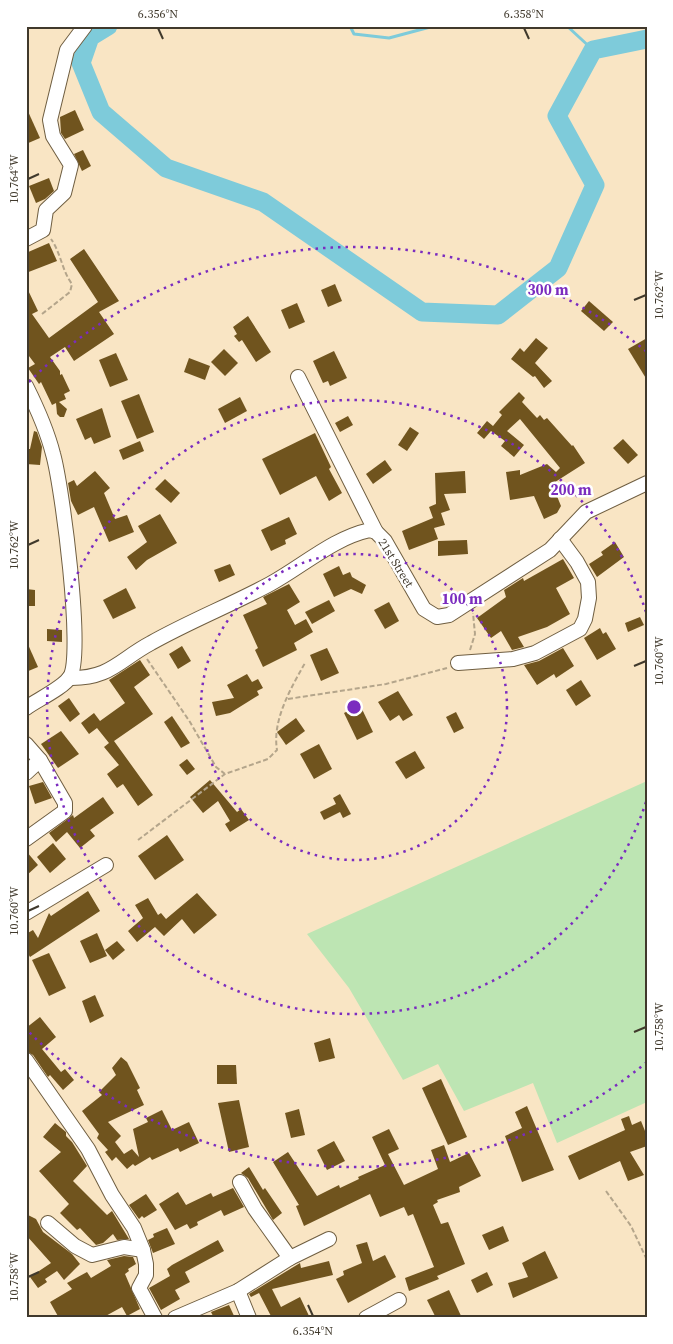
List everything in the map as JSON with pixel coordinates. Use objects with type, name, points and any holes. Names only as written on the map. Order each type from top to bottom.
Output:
[{"type":"street","points":[[26,239],[43,230],[46,210],[64,193],[71,165],[60,151],[53,136],[50,120],[67,50],[85,26]]},
{"type":"street","points":[[298,377],[376,532]]},
{"type":"street","points":[[26,386],[41,415],[54,455],[70,562],[74,639],[74,664],[69,678],[26,708]]},
{"type":"street","name":"21st Street","points":[[69,678],[92,678],[114,668],[140,648],[258,590],[291,572],[329,546],[370,530],[376,532],[385,541],[424,609],[436,617],[449,615],[550,550],[586,512],[647,483]]},
{"type":"street","points":[[458,663],[513,660],[535,653],[580,630],[585,619],[589,598],[588,582],[577,562],[560,539]]},
{"type":"street","points":[[26,744],[40,760],[65,803],[66,810],[26,839]]},
{"type":"street","points":[[26,773],[40,760]]},
{"type":"street","points":[[26,913],[106,865]]},
{"type":"street","points":[[26,1060],[88,1149],[112,1195],[134,1228],[143,1250],[146,1275],[139,1288],[155,1318]]},
{"type":"street","points":[[240,1182],[255,1209],[290,1258]]},
{"type":"street","points":[[48,1223],[75,1246],[92,1255],[124,1247],[143,1250]]},
{"type":"street","points":[[174,1318],[238,1291],[290,1258],[329,1239]]},
{"type":"street","points":[[238,1291],[249,1318]]},
{"type":"street","points":[[366,1318],[399,1300]]},
{"type":"path","points":[[42,314],[70,292],[72,284],[66,276],[53,242],[43,230]]},
{"type":"path","points":[[288,699],[386,684],[434,673],[458,663],[470,650],[474,640],[471,600]]},
{"type":"path","points":[[140,648],[190,722],[216,767],[225,774]]},
{"type":"path","points":[[138,840],[225,774],[268,759],[277,750],[275,736],[279,717],[305,662]]},
{"type":"path","points":[[606,1191],[631,1226],[647,1260]]},
{"type":"green space","points":[[647,781],[647,1102],[557,1143],[533,1083],[464,1111],[438,1064],[403,1080],[349,988],[307,934]]},
{"type":"building","points":[[26,107],[40,138],[26,144]]},
{"type":"building","points":[[75,110],[84,130],[65,139],[61,133],[60,117]]},
{"type":"building","points":[[83,150],[91,166],[82,171],[74,154]]},
{"type":"building","points":[[49,178],[54,191],[45,199],[36,203],[29,186]]},
{"type":"building","points":[[49,243],[57,261],[26,273],[26,253]]},
{"type":"building","points":[[84,249],[119,301],[99,312],[114,334],[74,361],[65,347],[50,357],[60,371],[60,375],[62,374],[70,391],[64,394],[66,399],[59,402],[67,409],[64,417],[60,417],[57,414],[56,403],[52,405],[41,382],[39,384],[28,368],[35,364],[26,352],[26,286],[38,311],[32,314],[49,338],[98,302],[70,259]]},
{"type":"building","points":[[335,284],[342,301],[328,307],[321,290]]},
{"type":"building","points":[[589,301],[613,322],[604,331],[581,311]]},
{"type":"building","points":[[297,303],[305,322],[289,329],[281,310]]},
{"type":"building","points":[[248,316],[271,352],[256,362],[242,340],[239,342],[234,336],[237,334],[233,327]]},
{"type":"building","points":[[536,338],[548,348],[535,363],[552,381],[544,388],[535,376],[533,377],[511,359],[520,348],[524,352]]},
{"type":"building","points":[[647,338],[647,380],[628,349]]},
{"type":"building","points":[[224,349],[238,363],[225,376],[211,362]]},
{"type":"building","points":[[334,351],[347,378],[330,386],[328,381],[323,383],[313,361]]},
{"type":"building","points":[[116,353],[128,380],[110,387],[99,360]]},
{"type":"building","points":[[189,358],[210,366],[205,380],[184,372]]},
{"type":"building","points":[[519,392],[525,398],[522,402],[537,418],[540,415],[544,420],[547,418],[573,445],[585,463],[552,484],[561,506],[557,513],[544,519],[534,496],[510,500],[506,472],[520,470],[520,475],[547,464],[556,472],[560,468],[520,419],[507,431],[524,445],[514,457],[501,446],[505,441],[491,431],[484,439],[477,433],[487,421],[493,426],[502,415],[499,412]]},
{"type":"building","points":[[139,394],[154,432],[137,439],[121,401]]},
{"type":"building","points":[[240,397],[247,411],[225,423],[218,409]]},
{"type":"building","points":[[102,408],[111,437],[94,444],[91,437],[85,440],[76,419]]},
{"type":"building","points":[[348,416],[353,425],[340,432],[335,423]]},
{"type":"building","points":[[410,427],[419,433],[407,451],[398,445]]},
{"type":"building","points":[[34,431],[37,432],[42,447],[40,465],[26,464],[26,449],[30,449]]},
{"type":"building","points":[[315,433],[331,467],[329,469],[342,493],[329,501],[316,476],[280,495],[262,459]]},
{"type":"building","points":[[623,439],[638,455],[628,464],[613,448]]},
{"type":"building","points":[[140,441],[144,451],[123,460],[119,450]]},
{"type":"building","points":[[385,460],[392,470],[373,484],[366,474]]},
{"type":"building","points":[[95,471],[110,488],[104,493],[115,519],[127,515],[134,532],[109,542],[94,507],[78,515],[71,501],[68,483],[74,480],[77,486]]},
{"type":"building","points":[[465,471],[466,493],[444,494],[450,510],[441,513],[445,525],[434,528],[438,539],[409,550],[402,531],[433,518],[429,507],[436,504],[435,473]]},
{"type":"building","points":[[165,479],[180,493],[171,503],[155,489]]},
{"type":"building","points":[[160,514],[177,543],[147,560],[136,570],[127,557],[147,542],[138,526]]},
{"type":"building","points":[[289,517],[297,534],[285,540],[286,544],[271,551],[261,530]]},
{"type":"building","points":[[467,540],[468,554],[438,556],[438,541]]},
{"type":"building","points":[[615,542],[624,557],[597,577],[589,564],[603,555],[601,552]]},
{"type":"building","points":[[563,559],[574,578],[556,588],[570,614],[547,627],[518,637],[524,647],[512,650],[501,631],[491,638],[477,618],[506,597],[504,590],[523,578],[524,581]]},
{"type":"building","points":[[230,564],[235,575],[219,582],[214,570]]},
{"type":"building","points":[[339,566],[343,575],[350,572],[352,577],[366,585],[362,594],[351,589],[334,597],[323,574]]},
{"type":"building","points":[[289,584],[300,602],[287,610],[295,625],[306,619],[313,632],[294,643],[297,650],[263,667],[255,650],[258,648],[243,615],[267,604],[263,597]]},
{"type":"building","points":[[126,588],[136,608],[113,619],[103,600]]},
{"type":"building","points":[[26,589],[35,590],[35,606],[26,606]]},
{"type":"building","points":[[329,600],[335,611],[312,624],[305,612]]},
{"type":"building","points":[[389,602],[399,621],[385,629],[374,610]]},
{"type":"building","points":[[640,617],[644,625],[628,632],[625,623]]},
{"type":"building","points":[[600,628],[603,634],[606,632],[616,649],[597,660],[584,638]]},
{"type":"building","points":[[47,629],[62,630],[62,642],[47,641]]},
{"type":"building","points":[[26,640],[38,667],[26,672]]},
{"type":"building","points":[[182,646],[191,661],[178,669],[169,654]]},
{"type":"building","points":[[327,648],[339,673],[321,681],[310,655]]},
{"type":"building","points":[[563,648],[574,666],[556,678],[554,674],[537,685],[524,665],[539,661]]},
{"type":"building","points":[[140,660],[150,675],[134,687],[153,714],[114,741],[153,795],[138,806],[123,784],[117,788],[107,774],[119,765],[104,747],[109,743],[97,728],[89,734],[81,723],[94,713],[100,721],[125,703],[109,680]]},
{"type":"building","points":[[247,674],[252,682],[258,679],[263,688],[257,691],[259,695],[230,713],[216,716],[212,702],[234,698],[227,685]]},
{"type":"building","points":[[581,680],[591,696],[576,706],[566,690]]},
{"type":"building","points":[[398,691],[413,715],[403,721],[399,715],[390,721],[378,702]]},
{"type":"building","points":[[69,698],[80,714],[70,722],[58,706]]},
{"type":"building","points":[[360,705],[373,732],[357,740],[344,713]]},
{"type":"building","points":[[456,712],[464,728],[454,733],[446,717]]},
{"type":"building","points":[[172,716],[190,743],[181,748],[164,722]]},
{"type":"building","points":[[296,718],[305,731],[286,745],[277,732]]},
{"type":"building","points":[[61,731],[79,754],[58,768],[41,744]]},
{"type":"building","points":[[319,744],[332,769],[314,779],[300,754]]},
{"type":"building","points":[[415,751],[425,768],[406,779],[395,762]]},
{"type":"building","points":[[187,759],[195,769],[187,775],[179,765]]},
{"type":"building","points":[[210,780],[237,812],[241,809],[249,820],[230,832],[225,824],[230,821],[218,801],[203,813],[190,797]]},
{"type":"building","points":[[43,782],[52,798],[35,804],[29,786]]},
{"type":"building","points":[[340,794],[351,814],[343,818],[340,812],[324,820],[320,812],[336,804],[333,798]]},
{"type":"building","points":[[103,797],[114,813],[90,830],[95,836],[80,848],[67,832],[56,842],[49,833],[73,815],[74,818]]},
{"type":"building","points":[[167,835],[184,860],[155,880],[138,856]]},
{"type":"building","points":[[53,843],[66,859],[50,873],[37,857]]},
{"type":"building","points":[[26,851],[38,865],[26,876]]},
{"type":"building","points":[[88,891],[100,911],[30,957],[26,950],[26,934],[33,930],[38,938],[49,913],[51,916]]},
{"type":"building","points":[[197,893],[217,915],[194,934],[182,919],[164,936],[155,927],[137,942],[128,931],[143,918],[135,905],[148,898],[158,915],[161,913],[166,919]]},
{"type":"building","points":[[97,933],[107,956],[90,963],[80,941]]},
{"type":"building","points":[[117,941],[125,950],[113,960],[105,950]]},
{"type":"building","points":[[49,953],[66,988],[49,996],[32,960]]},
{"type":"building","points":[[95,995],[104,1016],[90,1023],[82,1001]]},
{"type":"building","points":[[40,1017],[56,1037],[42,1049],[61,1072],[65,1069],[74,1080],[63,1090],[50,1075],[48,1077],[33,1055],[26,1051],[26,1028]]},
{"type":"building","points":[[330,1038],[335,1058],[319,1062],[314,1043]]},
{"type":"building","points":[[121,1057],[127,1062],[140,1088],[137,1090],[144,1105],[108,1122],[121,1136],[115,1142],[124,1154],[132,1149],[139,1157],[133,1129],[148,1122],[146,1118],[162,1110],[172,1130],[189,1122],[199,1143],[180,1152],[178,1148],[152,1160],[150,1157],[135,1166],[133,1164],[127,1169],[116,1157],[112,1161],[105,1152],[108,1150],[97,1138],[99,1134],[82,1111],[102,1095],[99,1092],[116,1075],[112,1068]]},
{"type":"building","points":[[217,1065],[236,1065],[237,1084],[217,1084]]},
{"type":"building","points":[[441,1079],[467,1137],[448,1145],[422,1088]]},
{"type":"building","points":[[239,1100],[249,1147],[229,1152],[218,1103]]},
{"type":"building","points":[[527,1106],[554,1170],[522,1182],[505,1136],[522,1128],[515,1112]]},
{"type":"building","points":[[299,1109],[305,1135],[291,1138],[285,1113]]},
{"type":"building","points":[[629,1116],[632,1125],[641,1121],[647,1136],[647,1146],[630,1152],[644,1175],[628,1181],[620,1161],[579,1180],[568,1156],[625,1130],[621,1119]]},
{"type":"building","points":[[55,1123],[66,1132],[66,1136],[87,1166],[73,1181],[107,1215],[112,1211],[129,1239],[117,1240],[113,1234],[103,1243],[96,1245],[80,1228],[77,1230],[60,1213],[69,1204],[39,1171],[61,1152],[43,1137]]},
{"type":"building","points":[[389,1129],[399,1149],[388,1154],[404,1185],[438,1169],[431,1150],[444,1145],[450,1162],[469,1153],[481,1176],[459,1187],[460,1192],[437,1200],[438,1202],[433,1205],[441,1224],[448,1222],[465,1264],[437,1276],[439,1279],[409,1291],[405,1278],[434,1267],[413,1214],[408,1216],[404,1207],[380,1217],[370,1194],[304,1226],[296,1206],[299,1205],[273,1162],[288,1152],[317,1196],[339,1185],[340,1188],[359,1179],[358,1177],[385,1165],[372,1137]]},
{"type":"building","points":[[334,1141],[345,1161],[327,1170],[317,1150]]},
{"type":"building","points":[[249,1167],[263,1190],[265,1188],[282,1213],[273,1220],[248,1178],[241,1173]]},
{"type":"building","points":[[233,1188],[244,1207],[224,1216],[221,1210],[197,1222],[198,1225],[190,1229],[187,1224],[175,1230],[159,1204],[178,1192],[186,1205],[211,1193],[213,1197]]},
{"type":"building","points":[[146,1194],[157,1210],[139,1219],[129,1205]]},
{"type":"building","points":[[26,1214],[36,1219],[43,1232],[72,1254],[80,1264],[64,1280],[57,1271],[45,1279],[47,1282],[38,1288],[30,1277],[51,1263],[26,1235]]},
{"type":"building","points":[[503,1226],[509,1241],[489,1250],[482,1235]]},
{"type":"building","points":[[167,1228],[175,1244],[153,1253],[148,1240],[154,1237],[153,1234]]},
{"type":"building","points":[[218,1240],[224,1251],[185,1272],[190,1282],[175,1290],[180,1299],[161,1310],[149,1288],[170,1276],[167,1269],[172,1265]]},
{"type":"building","points":[[367,1242],[373,1261],[385,1255],[396,1277],[348,1303],[336,1279],[344,1275],[343,1271],[362,1263],[356,1245]]},
{"type":"building","points":[[545,1251],[558,1278],[513,1298],[508,1283],[528,1277],[522,1263]]},
{"type":"building","points":[[124,1256],[133,1257],[136,1264],[128,1269],[129,1271],[125,1274],[140,1309],[127,1316],[122,1307],[102,1318],[59,1318],[50,1302],[72,1289],[67,1283],[87,1272],[91,1278],[111,1266],[107,1260]]},
{"type":"building","points":[[329,1261],[333,1275],[272,1289],[281,1307],[300,1297],[310,1318],[272,1318],[259,1293],[251,1297],[249,1294],[300,1263],[301,1268]]},
{"type":"building","points":[[487,1272],[493,1285],[477,1293],[471,1280]]},
{"type":"building","points":[[449,1290],[462,1318],[436,1318],[427,1300]]},
{"type":"building","points":[[229,1305],[235,1318],[214,1318],[211,1312]]},
{"type":"waterway","points":[[108,26],[90,37],[81,63],[101,112],[166,168],[263,202],[422,312],[498,315],[558,268],[595,185],[557,116],[593,50],[647,39]]},
{"type":"waterway","points":[[350,26],[354,34],[389,38],[434,26]]},
{"type":"waterway","points":[[567,26],[593,50]]}]
